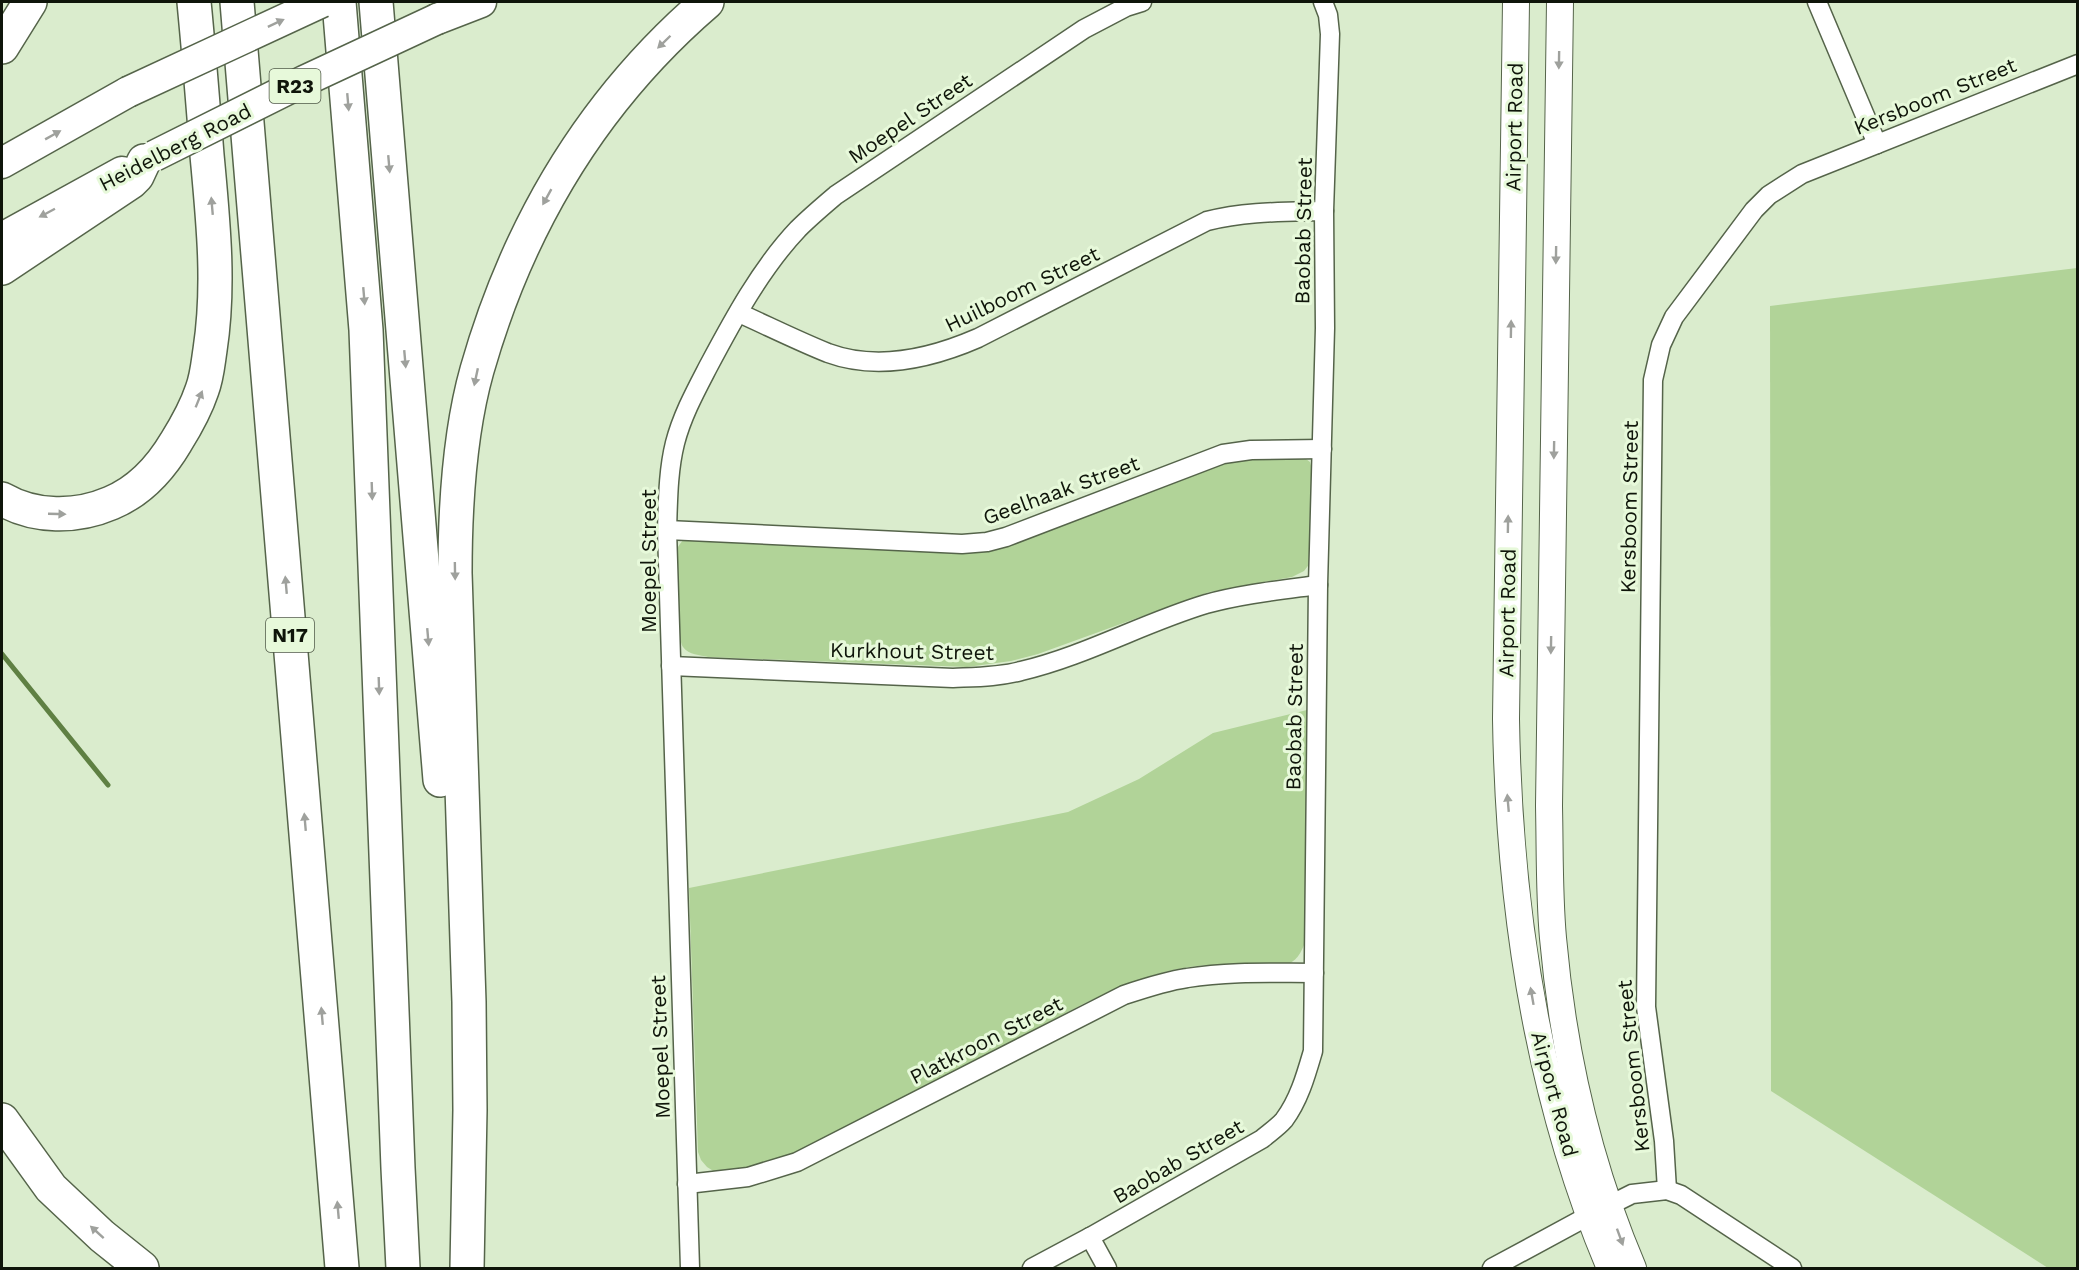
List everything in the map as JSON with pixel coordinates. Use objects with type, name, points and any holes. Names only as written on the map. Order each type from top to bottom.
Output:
[{"type":"highway","points":[[2,46],[30,2]]},
{"type":"highway","points":[[2,499],[33,511],[52,514],[84,512],[121,499],[146,481],[158,468],[182,431],[203,388],[213,332],[216,274],[194,2]]},
{"type":"highway","name":"N17","points":[[237,2],[342,1269]]},
{"type":"highway","points":[[339,2],[366,330],[403,1269]]},
{"type":"highway","points":[[376,2],[457,1000],[464,1110],[467,1259]]},
{"type":"highway","points":[[467,1259],[469,1002],[462,838],[455,513],[465,435],[477,372],[519,251],[547,196],[580,143],[620,89],[657,48],[707,2]]},
{"type":"highway","points":[[2,268],[131,182],[149,159]]},
{"type":"highway","points":[[2,1120],[51,1188],[102,1236],[142,1269]]},
{"type":"main road","points":[[2,163],[128,92],[322,2]]},
{"type":"main road","name":"Heidelberg Road","points":[[2,238],[149,159],[304,81],[437,19],[481,2]]},
{"type":"main road","name":"Airport Road","points":[[1516,2],[1506,695],[1507,795],[1520,926],[1540,1045],[1563,1131],[1599,1210]]},
{"type":"main road","name":"Airport Road","points":[[1560,2],[1549,806],[1553,937],[1565,1032],[1586,1129],[1599,1210]]},
{"type":"main road","points":[[1599,1210],[1610,1269]]},
{"type":"main road","points":[[1599,1210],[1633,1269]]},
{"type":"street","name":"Moepel Street","points":[[690,1269],[667,530],[668,489],[675,443],[687,407],[739,313],[768,267],[797,230],[836,195],[1084,29],[1126,7],[1142,2]]},
{"type":"street","points":[[1817,2],[1877,144]]},
{"type":"street","name":"Baobab Street","points":[[1032,1269],[1262,1139],[1283,1121],[1295,1102],[1313,1051],[1324,211],[1330,34],[1326,8]]},
{"type":"street","name":"Kersboom Street","points":[[1667,1190],[1664,1141],[1646,1007],[1653,380],[1661,345],[1674,317],[1754,210],[1770,195],[1802,174],[2078,64]]},
{"type":"street","name":"Huilboom Street","points":[[739,313],[830,353],[854,359],[884,361],[919,358],[950,350],[978,338],[1207,221],[1231,215],[1260,212],[1324,211]]},
{"type":"street","name":"Geelhaak Street","points":[[667,530],[962,544],[987,542],[1006,537],[1222,454],[1251,450],[1322,449]]},
{"type":"street","name":"Kurkhout Street","points":[[671,666],[953,678],[989,676],[1019,672],[1049,663],[1205,604],[1318,585]]},
{"type":"street","name":"Platkroon Street","points":[[687,1184],[748,1177],[797,1162],[1124,995],[1189,977],[1314,973]]},
{"type":"street","points":[[1492,1269],[1632,1194],[1667,1190],[1681,1195],[1792,1269]]},
{"type":"street","points":[[1090,1238],[1107,1269]]},
{"type":"green space","points":[[2077,268],[2078,1268],[2048,1268],[1771,1091],[1770,306]]},
{"type":"green space","points":[[1302,456],[1310,462],[1313,473],[1311,562],[1304,571],[1292,577],[1209,592],[1038,654],[1011,661],[967,667],[708,657],[688,652],[681,641],[676,602],[675,555],[680,544],[688,536],[964,550],[1207,464],[1246,457]]},
{"type":"green space","points":[[1307,710],[1306,940],[1300,953],[1292,962],[1267,968],[1193,966],[1145,978],[1083,1004],[794,1156],[756,1168],[715,1172],[701,1160],[698,1152],[689,888],[1068,812],[1139,779],[1213,733]]},
{"type":"waterway","points":[[2,654],[108,785]]}]
